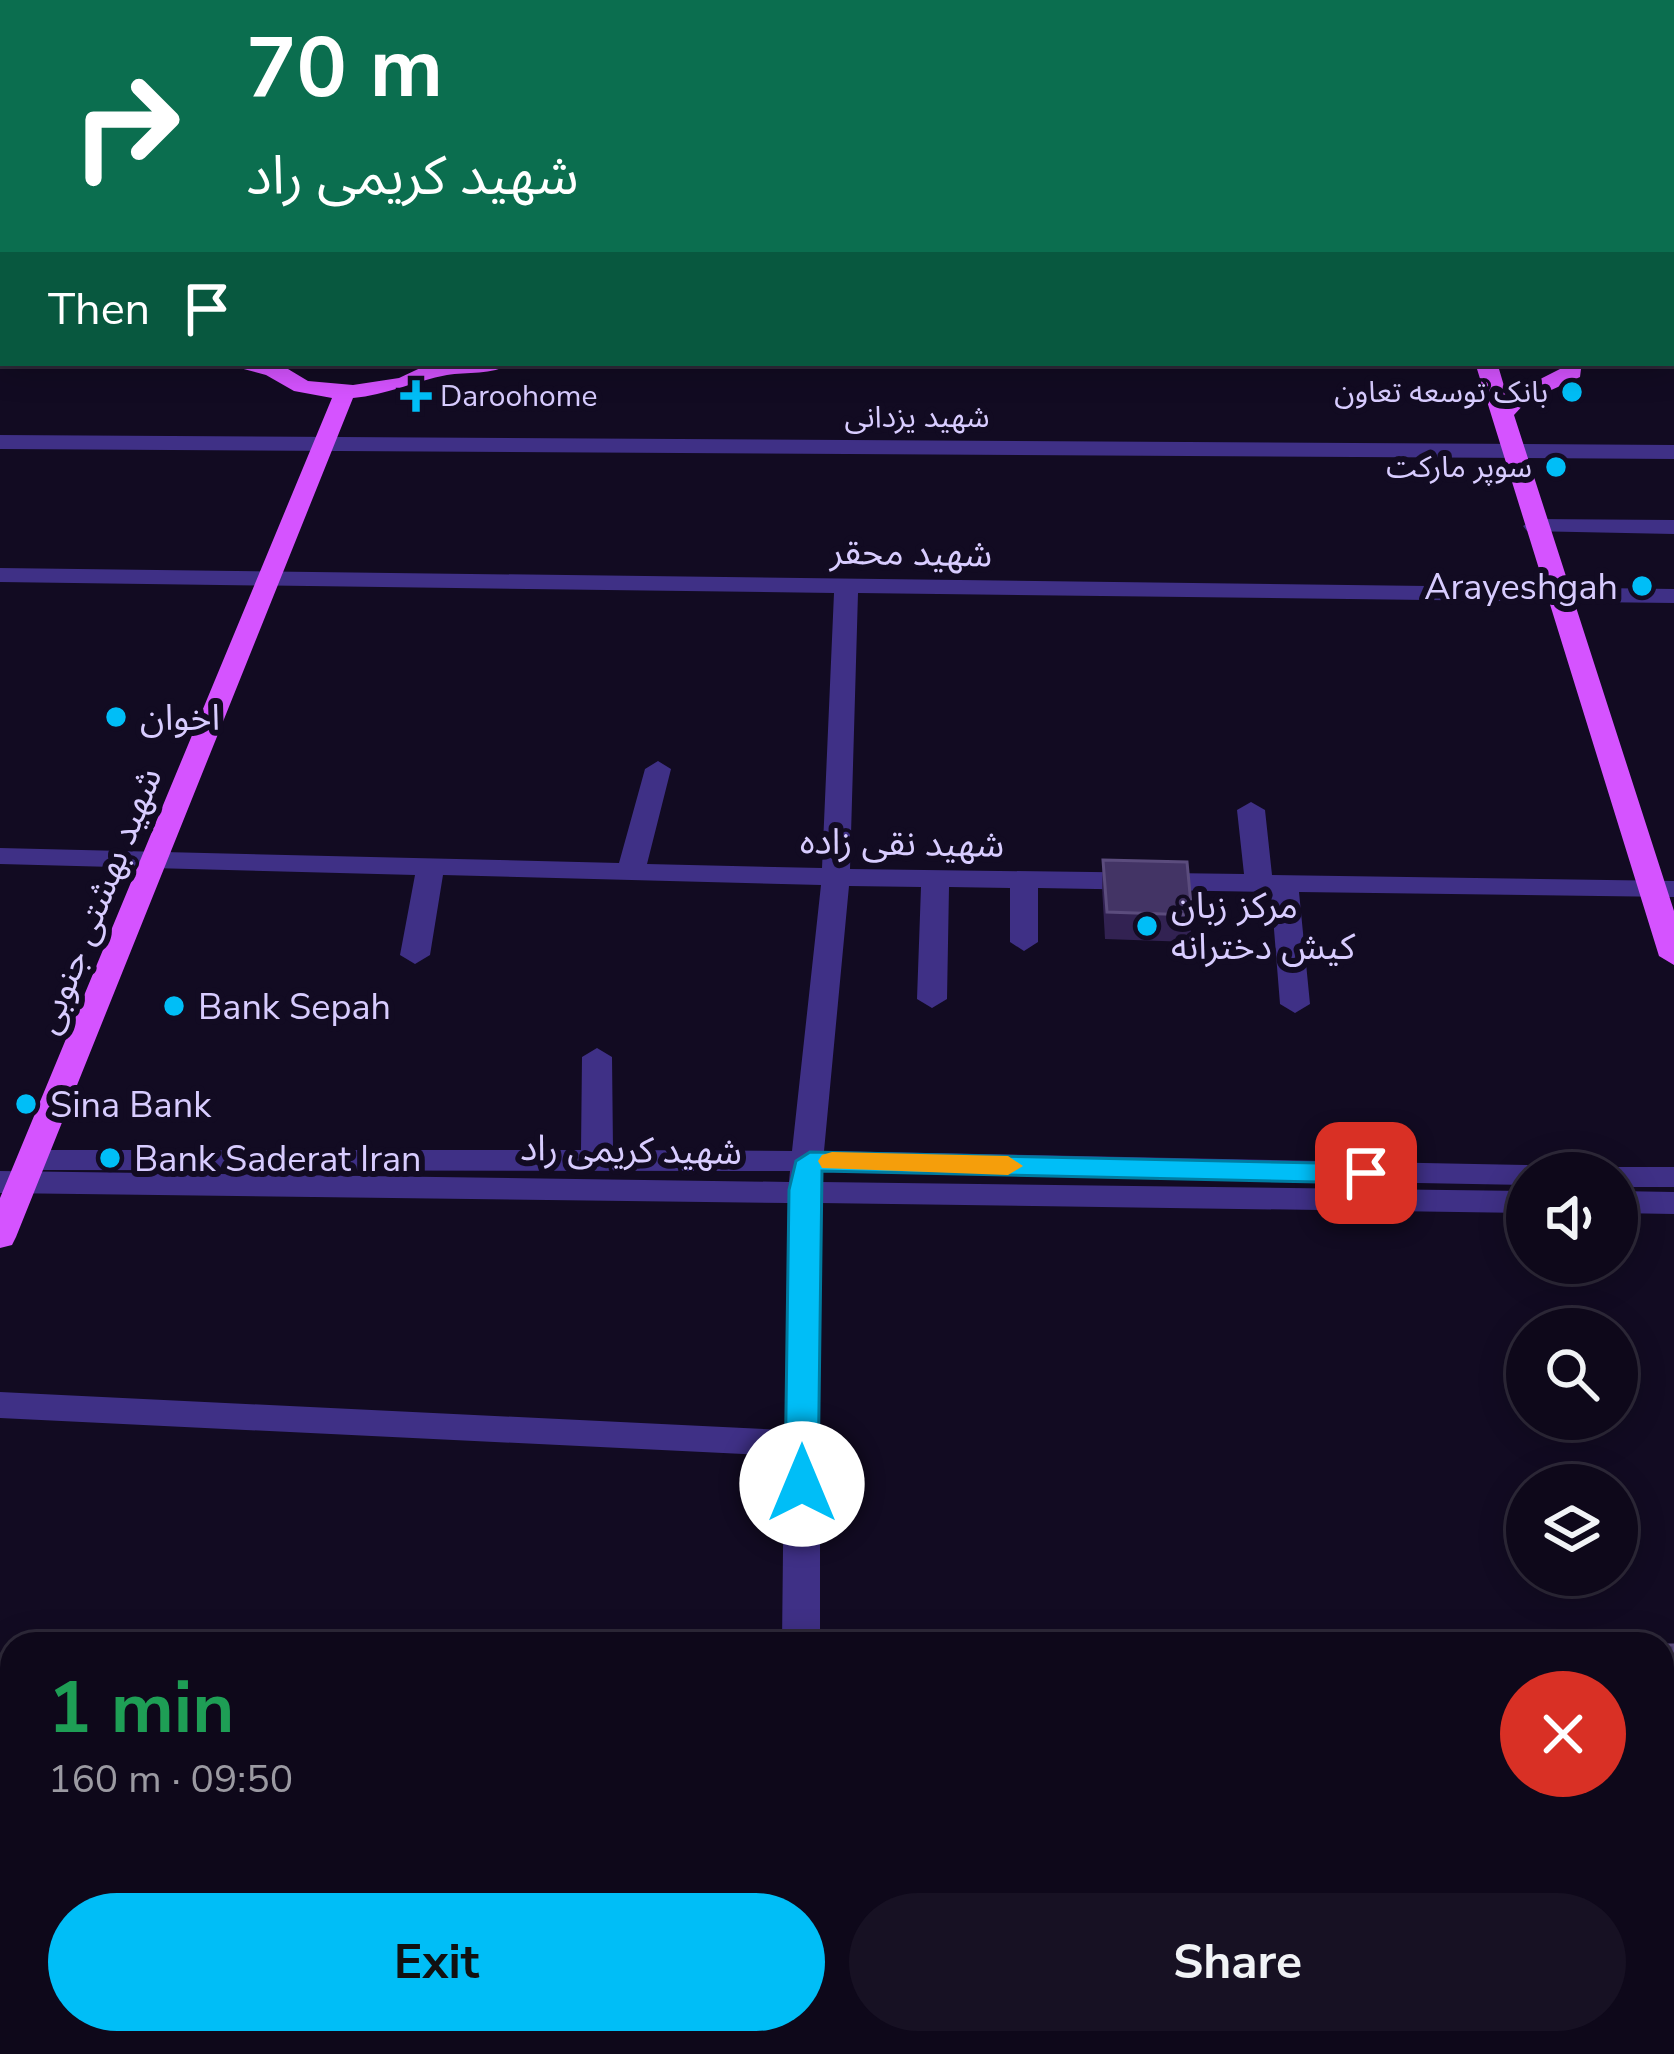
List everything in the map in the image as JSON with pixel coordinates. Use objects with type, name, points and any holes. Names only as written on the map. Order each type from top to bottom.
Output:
[{"type":"main road","points":[[267,366],[297,385],[345,392],[397,386],[441,366]]},
{"type":"main road","points":[[1487,366],[1557,595],[1663,889],[1674,956]]},
{"type":"main road","points":[[1502,415],[1519,396],[1546,380],[1609,366]]},
{"type":"main road","name":"شهید بهشتی جنوبی","points":[[0,1237],[18,1175],[345,392]]},
{"type":"street","name":"شهید یزدانی","points":[[0,442],[1674,452]]},
{"type":"street","points":[[1535,526],[1674,527]]},
{"type":"street","name":"شهید محقر","points":[[0,575],[1674,596]]},
{"type":"street","points":[[801,1632],[807,1175],[836,877],[846,587]]},
{"type":"street","points":[[631,872],[658,769]]},
{"type":"street","points":[[1251,810],[1272,883],[1295,1004]]},
{"type":"street","name":"شهید نقی زاده","points":[[0,856],[836,877],[1663,889]]},
{"type":"street","points":[[415,955],[430,868]]},
{"type":"street","points":[[932,999],[935,878]]},
{"type":"street","points":[[1024,880],[1024,942]]},
{"type":"street","points":[[596,1057],[597,1161]]},
{"type":"street","name":"شهید کریمی راد","points":[[18,1175],[597,1161],[807,1175],[1506,1201]]},
{"type":"street","name":"شهید کریمی راد","points":[[18,1175],[1506,1175]]},
{"type":"street","points":[[1638,1177],[1674,1177]]},
{"type":"street","points":[[1638,1202],[1674,1203]]},
{"type":"street","points":[[0,1405],[802,1444]]},
{"type":"building","points":[[1103,860],[1187,862],[1192,915],[1107,912]]},
{"type":"slow traffic","points":[[832,1161],[1008,1166]]},
{"type":"place","name":"بانک توسعه تعاون","points":[[1572,392]]},
{"type":"place","name":"Daroohome","points":[[416,396]]},
{"type":"place","name":"سوپر مارکت","points":[[1556,467]]},
{"type":"place","name":"Arayeshgah","points":[[1642,586]]},
{"type":"place","name":"اخوان","points":[[116,717]]},
{"type":"place","name":"مرکز زبان کیش دخترانه","points":[[1147,926]]},
{"type":"place","name":"Bank Sepah","points":[[174,1006]]},
{"type":"place","name":"Sina Bank","points":[[26,1104]]},
{"type":"place","name":"Bank Saderat Iran","points":[[110,1158]]},
{"type":"route","points":[[802,1484],[804,1190],[810,1161],[1366,1173]]}]
